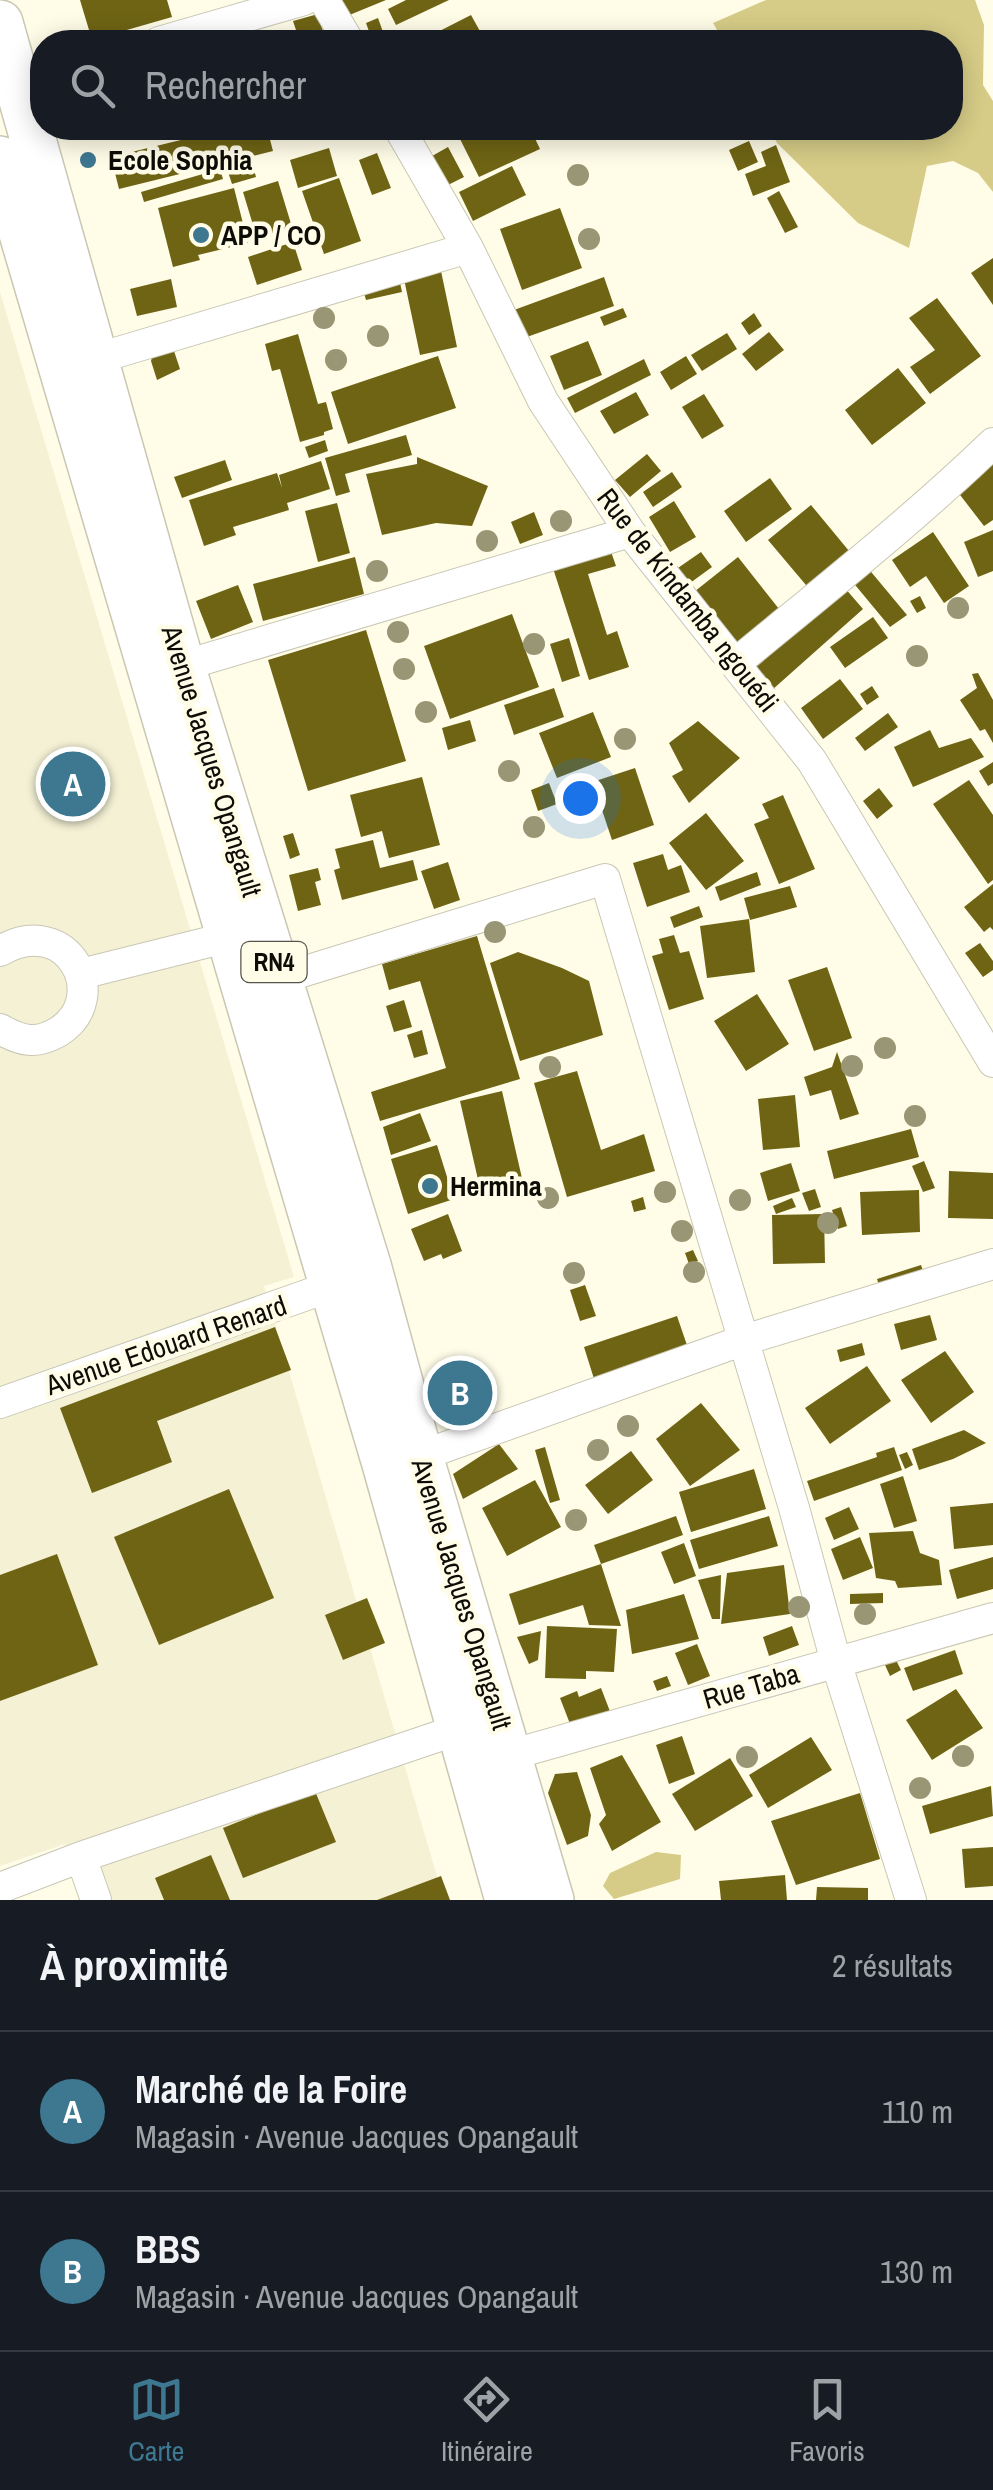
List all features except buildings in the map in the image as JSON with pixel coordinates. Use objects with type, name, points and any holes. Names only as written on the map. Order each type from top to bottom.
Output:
[{"type":"highway","name":"Avenue Jacques Opangault","points":[[0,23],[30,80]]},
{"type":"highway","name":"Avenue Jacques Opangault","points":[[44,140],[95,359],[182,666],[368,1265],[551,1900]]},
{"type":"highway","name":"RN4","points":[[0,159],[386,1464],[508,1900]]},
{"type":"street","points":[[200,30],[304,0]]},
{"type":"street","points":[[324,0],[343,30]]},
{"type":"street","name":"Rue de Kindamba ngouédi","points":[[406,140],[468,248],[544,401],[630,532],[812,761],[993,1062]]},
{"type":"street","points":[[95,359],[468,248]]},
{"type":"street","points":[[736,663],[844,576],[993,443]]},
{"type":"street","points":[[182,666],[630,532]]},
{"type":"street","points":[[280,979],[605,879],[794,1508],[836,1662],[912,1900]]},
{"type":"street","points":[[81,974],[229,937]]},
{"type":"street","points":[[0,951],[17,941],[44,940],[67,952],[81,974],[82,1001],[70,1025],[46,1039],[20,1040],[0,1029]]},
{"type":"street","points":[[420,1456],[744,1340],[993,1264]]},
{"type":"street","name":"Avenue Edouard Renard","points":[[0,1403],[332,1286]]},
{"type":"street","name":"Rue Taba","points":[[510,1755],[993,1618]]},
{"type":"street","points":[[0,1888],[460,1729]]},
{"type":"street","points":[[81,1857],[96,1900]]},
{"type":"shaded area","points":[[766,0],[975,0],[984,25],[983,85],[993,101],[993,192],[978,173],[953,161],[927,166],[909,248],[858,223],[775,140],[963,140],[963,30],[717,30],[713,23]]},
{"type":"shaded area","points":[[0,292],[294,1277],[264,1286],[444,1900],[87,1900],[65,1844],[0,1866]]},
{"type":"shaded area","points":[[656,1852],[681,1855],[680,1879],[614,1899],[603,1886],[610,1873]]},
{"type":"place","name":"Ecole Sophia","points":[[88,160]]},
{"type":"place","name":"APP / CO","points":[[201,235]]},
{"type":"place","name":"Marché de la Foire","points":[[73,784]]},
{"type":"place","name":"Hermina","points":[[430,1186]]},
{"type":"place","name":"BBS","points":[[460,1393]]}]
